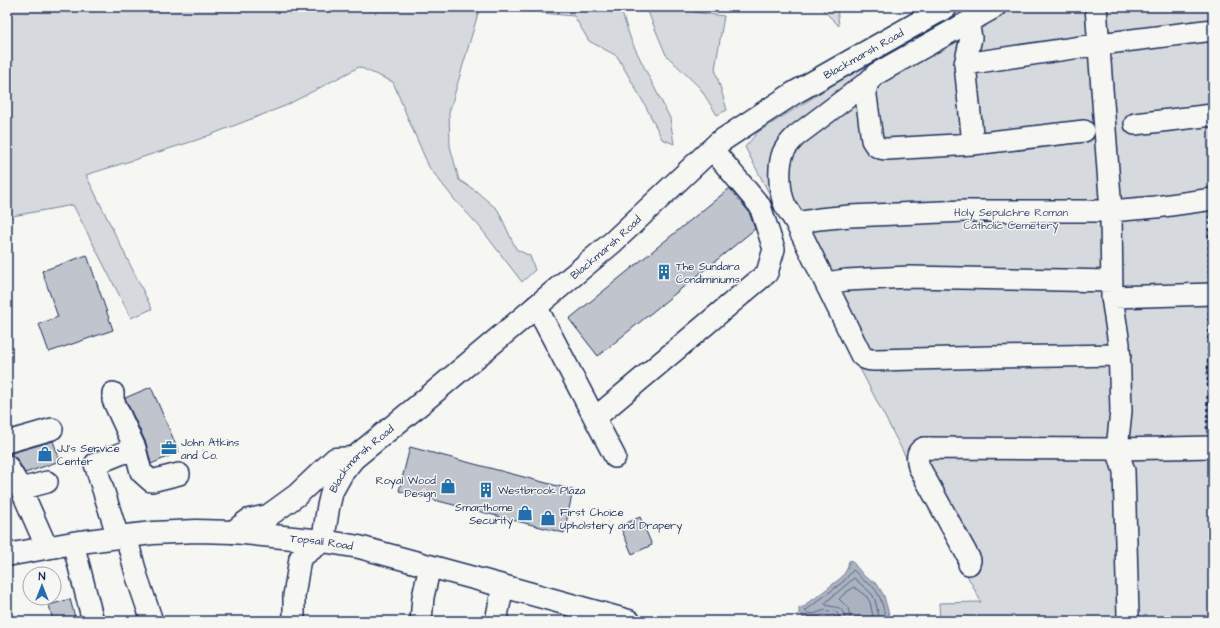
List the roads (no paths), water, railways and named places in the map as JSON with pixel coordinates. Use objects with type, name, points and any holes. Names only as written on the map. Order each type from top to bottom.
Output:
[{"type":"main road","name":"Blackmarsh Road","points":[[323,541],[332,491],[342,473],[354,458],[613,242],[718,143],[794,93],[946,7]]},
{"type":"main road","points":[[233,532],[249,520],[268,516],[297,495],[335,459],[354,458]]},
{"type":"main road","name":"Topsail Road","points":[[7,555],[122,536],[196,531],[233,532],[323,541],[359,547],[629,621]]},
{"type":"lane","points":[[994,7],[876,74],[869,81],[796,136],[783,153],[780,173],[782,194],[785,204],[796,223],[861,355],[868,360],[1120,355]]},
{"type":"lane","points":[[1096,7],[1110,211],[1112,289],[1120,355],[1121,411],[1117,449],[1124,471],[1127,621]]},
{"type":"lane","points":[[968,22],[971,38],[965,64],[973,144]]},
{"type":"lane","points":[[965,64],[1213,30]]},
{"type":"lane","points":[[869,81],[866,88],[866,96],[872,140],[877,147],[887,149],[973,144],[1084,131]]},
{"type":"lane","points":[[1135,124],[1213,115]]},
{"type":"lane","points":[[595,418],[767,273],[774,249],[760,206],[712,149]]},
{"type":"lane","points":[[796,223],[850,216],[965,211],[1110,211],[1211,200]]},
{"type":"lane","points":[[826,283],[846,280],[909,278],[1211,294]]},
{"type":"lane","points":[[536,306],[615,457]]},
{"type":"lane","points":[[114,393],[114,400],[135,448],[141,472],[151,481],[179,474]]},
{"type":"lane","points":[[7,442],[52,429]]},
{"type":"lane","points":[[969,564],[970,560],[919,467],[917,458],[920,450],[927,448],[1117,449],[1210,447]]},
{"type":"lane","points":[[135,448],[95,464],[152,621]]},
{"type":"lane","points":[[7,466],[21,489],[46,548]]},
{"type":"lane","points":[[21,489],[46,482]]},
{"type":"lane","points":[[294,621],[294,596],[300,558],[323,541]]},
{"type":"lane","points":[[73,543],[93,621]]},
{"type":"lane","points":[[421,621],[423,597],[430,566]]},
{"type":"lane","points":[[496,621],[503,586]]},
{"type":"water","points":[[851,560],[864,576],[877,584],[884,596],[890,618],[889,621],[838,621],[835,619],[834,615],[827,616],[825,614],[815,618],[803,618],[802,614],[799,614],[799,608],[806,606],[807,603],[842,577],[847,569],[849,561]]},
{"type":"place","name":"The Sundara Condiminiums","points":[[664,272]]},
{"type":"place","name":"John Atkins and Co.","points":[[169,448]]},
{"type":"place","name":"JJ's Service Center","points":[[45,454]]},
{"type":"place","name":"Royal Wood Design","points":[[448,486]]},
{"type":"place","name":"Westbrook Plaza","points":[[486,490]]},
{"type":"place","name":"Smarthome Security","points":[[525,513]]},
{"type":"place","name":"First Choice Upholstery and Drapery","points":[[548,518]]},
{"type":"park label","name":"Holy Sepulchre Roman Catholic Cemetery","points":[[1011,218]]}]
